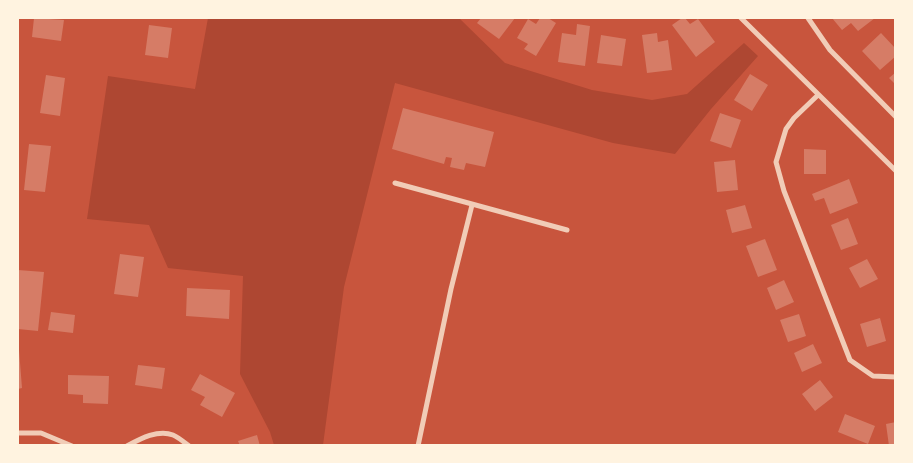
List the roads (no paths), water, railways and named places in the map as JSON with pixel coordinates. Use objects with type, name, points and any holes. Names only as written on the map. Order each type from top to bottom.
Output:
[{"type":"street","points":[[742,18],[896,171]]},
{"type":"street","points":[[808,18],[830,50],[896,117]]},
{"type":"street","points":[[818,95],[794,118],[786,129],[776,162],[784,191],[850,360],[873,376],[896,377]]},
{"type":"street","points":[[395,183],[567,230]]},
{"type":"street","points":[[418,446],[451,289],[472,205]]},
{"type":"street","points":[[18,433],[41,433],[72,446]]},
{"type":"street","points":[[127,446],[143,438],[160,433],[173,435],[190,446]]}]
